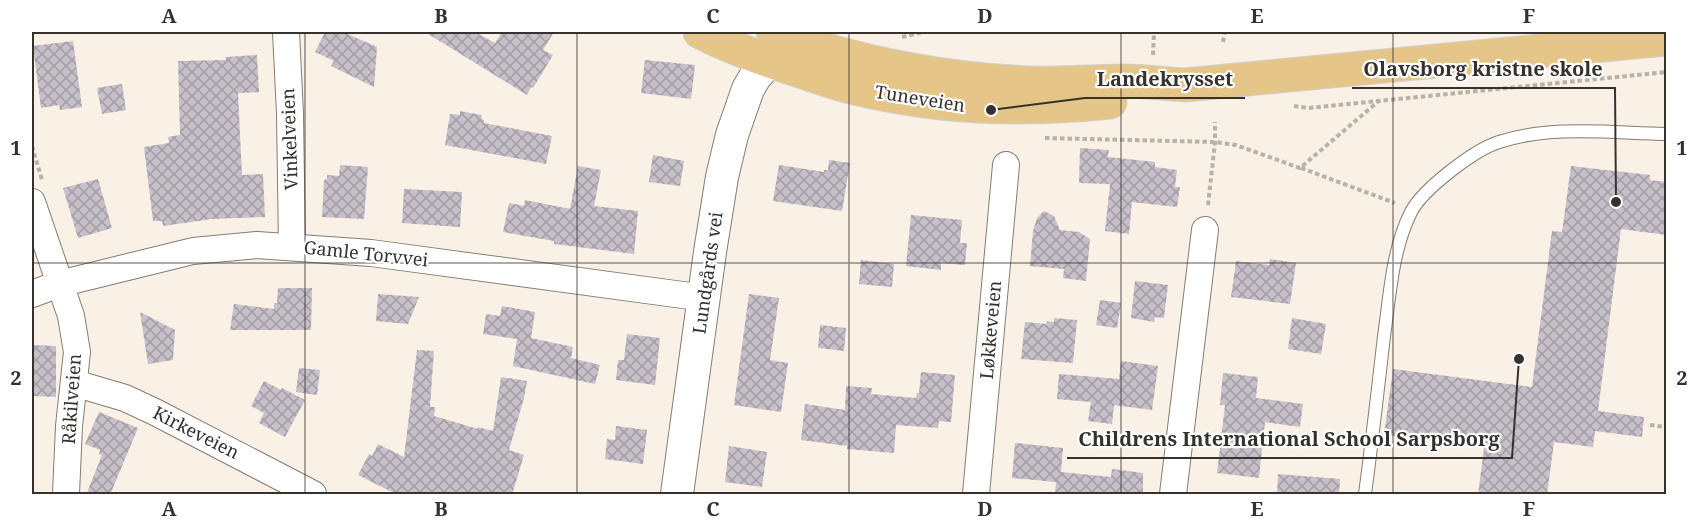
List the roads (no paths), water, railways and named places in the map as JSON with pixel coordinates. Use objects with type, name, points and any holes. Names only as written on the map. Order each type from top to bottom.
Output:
[{"type":"main road","name":"Tuneveien","points":[[700,32],[786,41],[932,74],[973,79],[1034,83],[1125,81],[1185,85],[1629,37],[1666,39]]},
{"type":"street","name":"Vinkelveien","points":[[286,32],[292,247]]},
{"type":"street","name":"Lundgårds vei","points":[[677,495],[722,177],[732,135],[755,77],[786,41]]},
{"type":"street","name":"Løkkeveien","points":[[976,495],[1006,165]]},
{"type":"street","name":"Råkilveien","points":[[32,202],[50,253],[58,285],[71,316],[77,352],[69,426],[66,495]]},
{"type":"street","points":[[1173,495],[1205,230]]},
{"type":"street","name":"Gamle Torvvei","points":[[32,294],[58,285],[193,251],[246,246],[292,247],[438,261],[705,298]]},
{"type":"street","name":"Kirkeveien","points":[[74,383],[125,398],[155,412],[313,495]]},
{"type":"lane","points":[[1365,495],[1391,284],[1400,238],[1412,209],[1432,187],[1462,161],[1497,142],[1530,135],[1574,132],[1666,134]]},
{"type":"place","name":"Landekrysset","points":[[991,110]]},
{"type":"place","name":"Olavsborg kristne skole","points":[[1616,202]]},
{"type":"place","name":"Childrens International School Sarpsborg","points":[[1519,359]]}]
